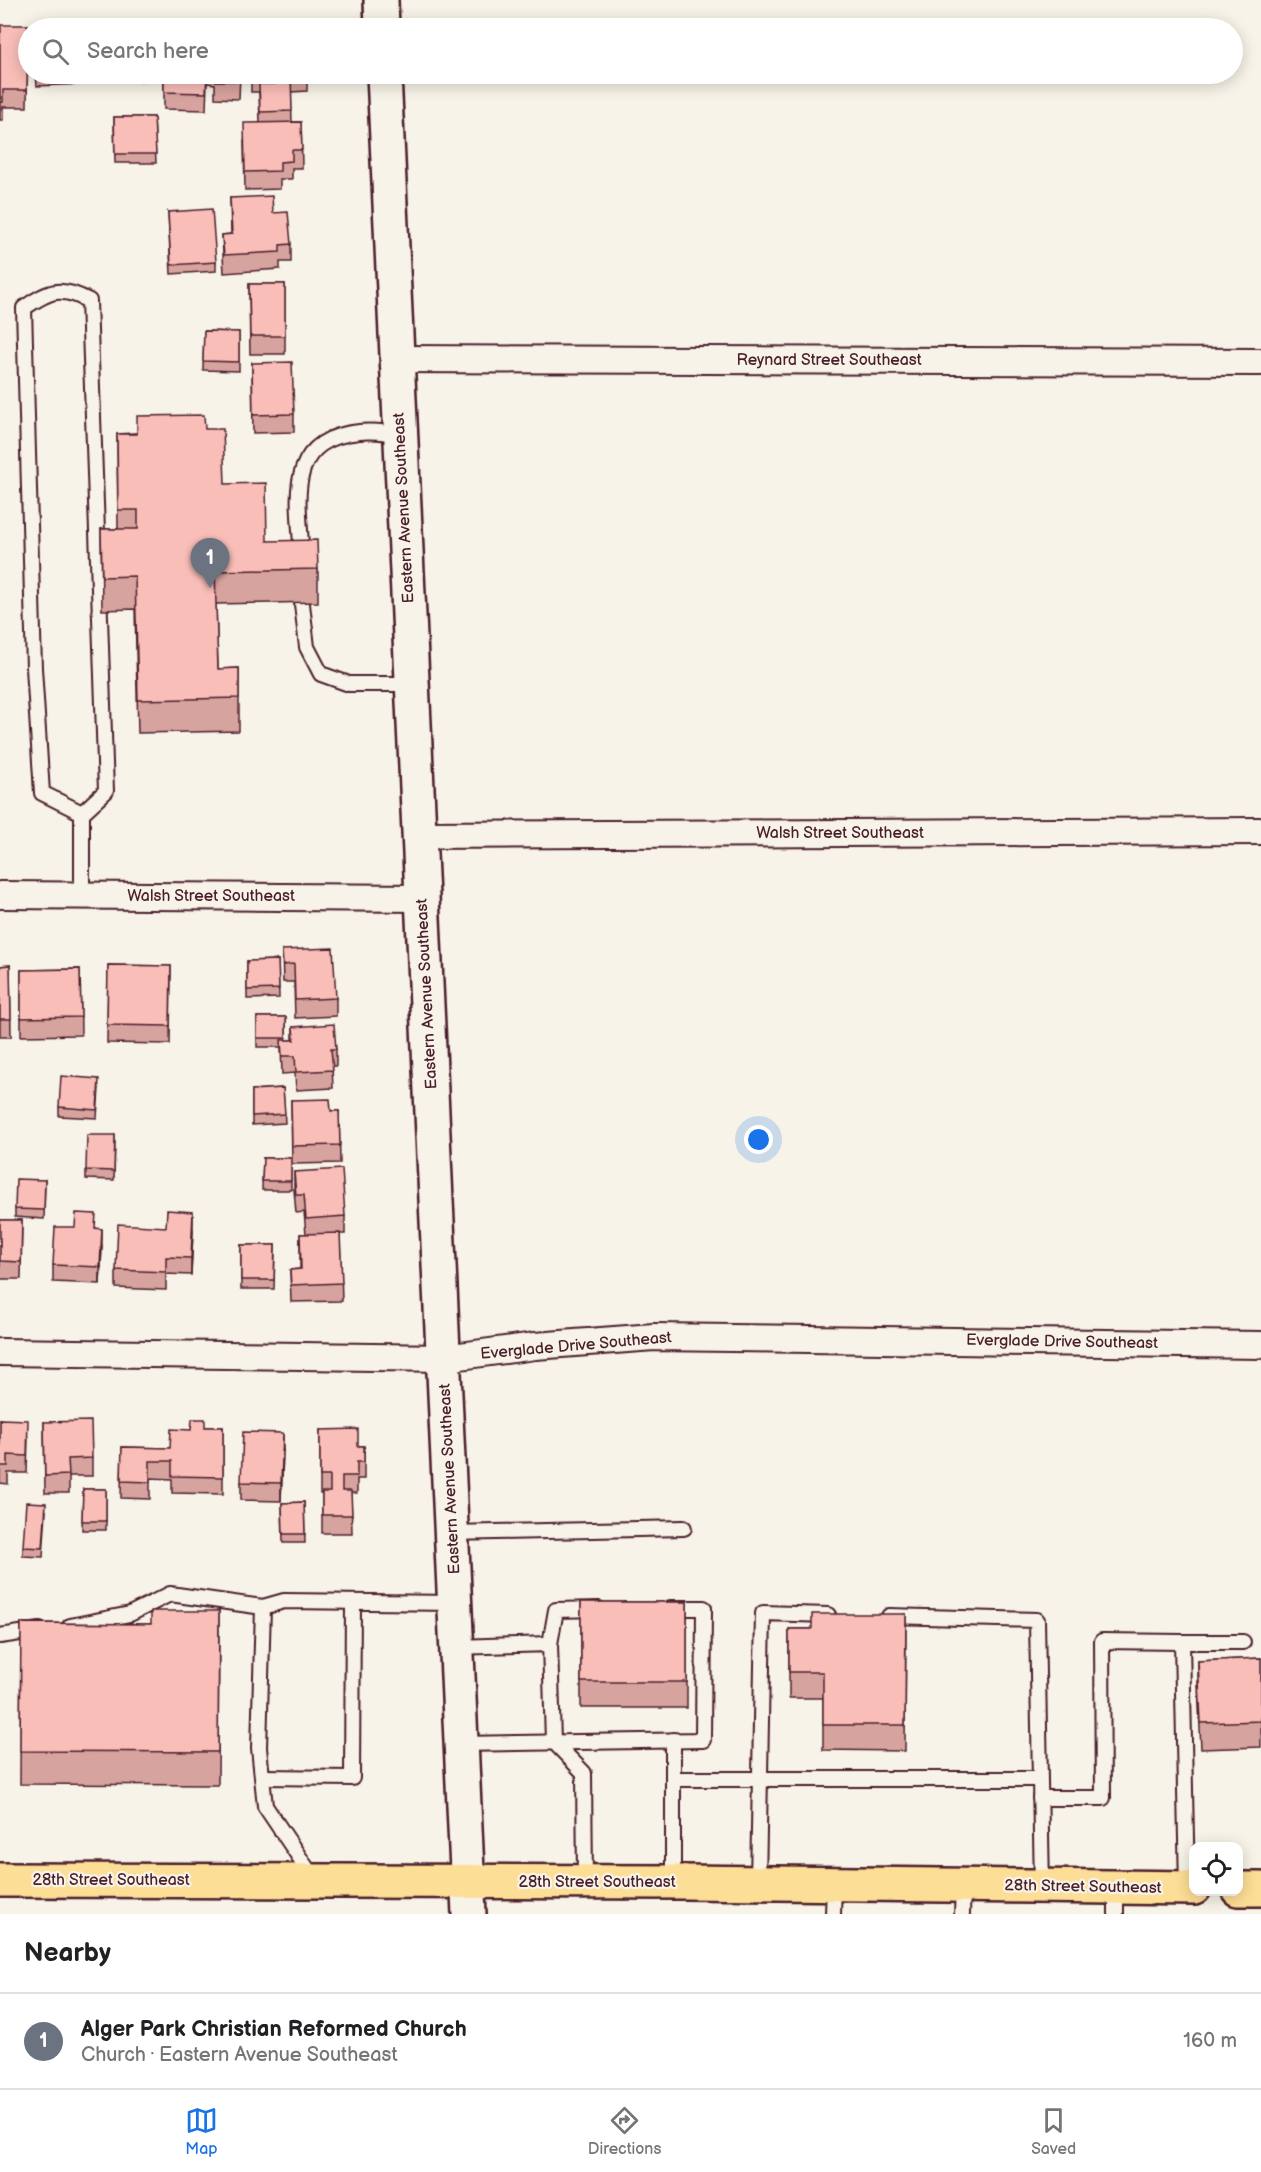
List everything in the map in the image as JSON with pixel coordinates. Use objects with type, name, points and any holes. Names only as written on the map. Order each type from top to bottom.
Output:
[{"type":"main road","points":[[381,0],[382,18]]},
{"type":"main road","name":"Eastern Avenue Southeast","points":[[384,84],[469,1914]]},
{"type":"main road","name":"28th Street Southeast","points":[[0,1880],[758,1883],[833,1899],[963,1900],[1042,1887],[1116,1901],[1189,1888]]},
{"type":"main road","points":[[1243,1889],[1261,1889]]},
{"type":"street","name":"Reynard Street Southeast","points":[[397,359],[1261,362]]},
{"type":"street","name":"Walsh Street Southeast","points":[[420,835],[1261,831]]},
{"type":"street","name":"Walsh Street Southeast","points":[[0,895],[423,898]]},
{"type":"street","name":"Everglade Drive Southeast","points":[[0,1352],[445,1358],[535,1346],[654,1337],[1261,1345]]},
{"type":"lane","points":[[82,813],[42,793],[34,668],[24,308],[45,294],[70,291],[89,301],[106,791],[82,813],[82,895]]},
{"type":"lane","points":[[302,573],[300,480],[307,456],[321,442],[350,434],[359,432],[401,434]]},
{"type":"lane","points":[[302,604],[307,647],[321,674],[348,684],[413,684]]},
{"type":"lane","points":[[452,1533],[684,1528]]},
{"type":"lane","points":[[0,1636],[79,1625],[130,1614],[170,1594],[262,1607],[284,1601],[455,1603]]},
{"type":"lane","points":[[262,1777],[352,1778],[353,1602]]},
{"type":"lane","points":[[262,1607],[260,1748],[265,1806],[316,1881]]},
{"type":"lane","points":[[461,1744],[703,1740],[704,1608],[658,1608]]},
{"type":"lane","points":[[585,1882],[584,1773],[553,1741],[550,1644],[556,1610],[613,1609]]},
{"type":"lane","points":[[758,1883],[763,1613],[844,1615]]},
{"type":"lane","points":[[878,1616],[1037,1620],[1042,1887]]},
{"type":"lane","points":[[1040,1798],[1103,1798],[1102,1641],[1243,1642]]},
{"type":"lane","points":[[1182,1642],[1189,1857]]},
{"type":"lane","points":[[457,1647],[550,1644]]},
{"type":"lane","points":[[673,1740],[673,1882]]},
{"type":"lane","points":[[673,1779],[1039,1779]]},
{"type":"building","points":[[1,25],[18,25],[18,84],[27,84],[27,90],[3,90],[3,102],[0,102]]},
{"type":"building","points":[[164,84],[206,84],[206,93],[164,92]]},
{"type":"building","points":[[259,84],[291,84],[292,111],[260,112]]},
{"type":"building","points":[[114,117],[154,117],[156,154],[115,154]]},
{"type":"building","points":[[301,122],[302,150],[292,150],[292,161],[280,162],[280,171],[245,172],[244,123]]},
{"type":"building","points":[[272,196],[273,213],[288,212],[291,244],[280,245],[280,252],[224,255],[222,235],[232,234],[230,198]]},
{"type":"building","points":[[212,209],[216,262],[171,265],[168,212]]},
{"type":"building","points":[[249,284],[285,284],[285,336],[250,336]]},
{"type":"building","points":[[204,331],[239,332],[239,362],[203,361]]},
{"type":"building","points":[[292,362],[294,414],[253,415],[252,363]]},
{"type":"building","points":[[204,415],[205,429],[223,429],[225,484],[266,483],[267,541],[317,540],[318,569],[215,571],[218,669],[239,668],[239,698],[138,700],[135,576],[102,577],[101,529],[138,529],[138,510],[118,510],[117,434],[137,434],[137,416]]},
{"type":"building","points":[[333,948],[336,998],[295,1000],[294,964],[283,965],[282,950]]},
{"type":"building","points":[[278,960],[279,989],[247,990],[247,961]]},
{"type":"building","points":[[10,965],[11,1019],[0,1019],[0,966]]},
{"type":"building","points":[[108,965],[171,966],[170,1026],[107,1025]]},
{"type":"building","points":[[80,969],[81,1017],[21,1018],[21,970]]},
{"type":"building","points":[[257,1017],[286,1017],[286,1038],[257,1038]]},
{"type":"building","points":[[334,1024],[336,1049],[331,1049],[333,1070],[296,1072],[295,1056],[282,1056],[281,1040],[294,1040],[293,1027]]},
{"type":"building","points":[[61,1076],[99,1079],[97,1110],[59,1107]]},
{"type":"building","points":[[283,1088],[285,1114],[252,1116],[252,1090]]},
{"type":"building","points":[[330,1099],[331,1111],[339,1111],[340,1145],[292,1146],[291,1100]]},
{"type":"building","points":[[87,1135],[115,1135],[114,1171],[86,1170]]},
{"type":"building","points":[[263,1158],[291,1158],[291,1181],[262,1181]]},
{"type":"building","points":[[342,1169],[345,1216],[306,1219],[304,1195],[296,1195],[294,1172]]},
{"type":"building","points":[[16,1179],[45,1180],[44,1210],[15,1209]]},
{"type":"building","points":[[167,1210],[193,1212],[191,1258],[166,1257],[166,1272],[116,1270],[118,1224],[166,1227]]},
{"type":"building","points":[[76,1213],[96,1214],[95,1228],[102,1229],[100,1267],[53,1265],[55,1227],[75,1227]]},
{"type":"building","points":[[0,1220],[22,1220],[21,1262],[0,1261]]},
{"type":"building","points":[[340,1233],[342,1283],[291,1285],[290,1270],[301,1269],[300,1234]]},
{"type":"building","points":[[241,1245],[275,1245],[274,1280],[241,1280]]},
{"type":"building","points":[[0,1419],[28,1420],[27,1456],[8,1455],[8,1466],[0,1466]]},
{"type":"building","points":[[192,1419],[205,1419],[205,1427],[223,1427],[223,1477],[172,1476],[172,1461],[150,1461],[150,1482],[121,1481],[122,1447],[170,1448],[171,1429],[191,1430]]},
{"type":"building","points":[[91,1421],[92,1458],[68,1459],[69,1475],[45,1476],[44,1422]]},
{"type":"building","points":[[358,1429],[358,1446],[364,1446],[364,1462],[357,1462],[357,1476],[342,1476],[342,1491],[351,1491],[352,1515],[322,1515],[322,1492],[330,1492],[330,1476],[320,1476],[320,1430]]},
{"type":"building","points":[[243,1432],[283,1433],[281,1483],[241,1482]]},
{"type":"building","points":[[83,1489],[106,1489],[106,1521],[82,1521]]},
{"type":"building","points":[[26,1502],[46,1503],[43,1548],[23,1547]]},
{"type":"building","points":[[304,1502],[305,1534],[283,1534],[282,1503]]},
{"type":"building","points":[[581,1602],[687,1602],[687,1682],[581,1682]]},
{"type":"building","points":[[151,1611],[219,1611],[218,1752],[20,1751],[21,1623],[151,1624]]},
{"type":"building","points":[[812,1614],[906,1614],[905,1725],[823,1725],[823,1672],[789,1672],[789,1629],[812,1629]]},
{"type":"building","points":[[1261,1658],[1261,1721],[1201,1723],[1198,1661]]},
{"type":"place","name":"Alger Park Christian Reformed Church","points":[[210,588]]}]
